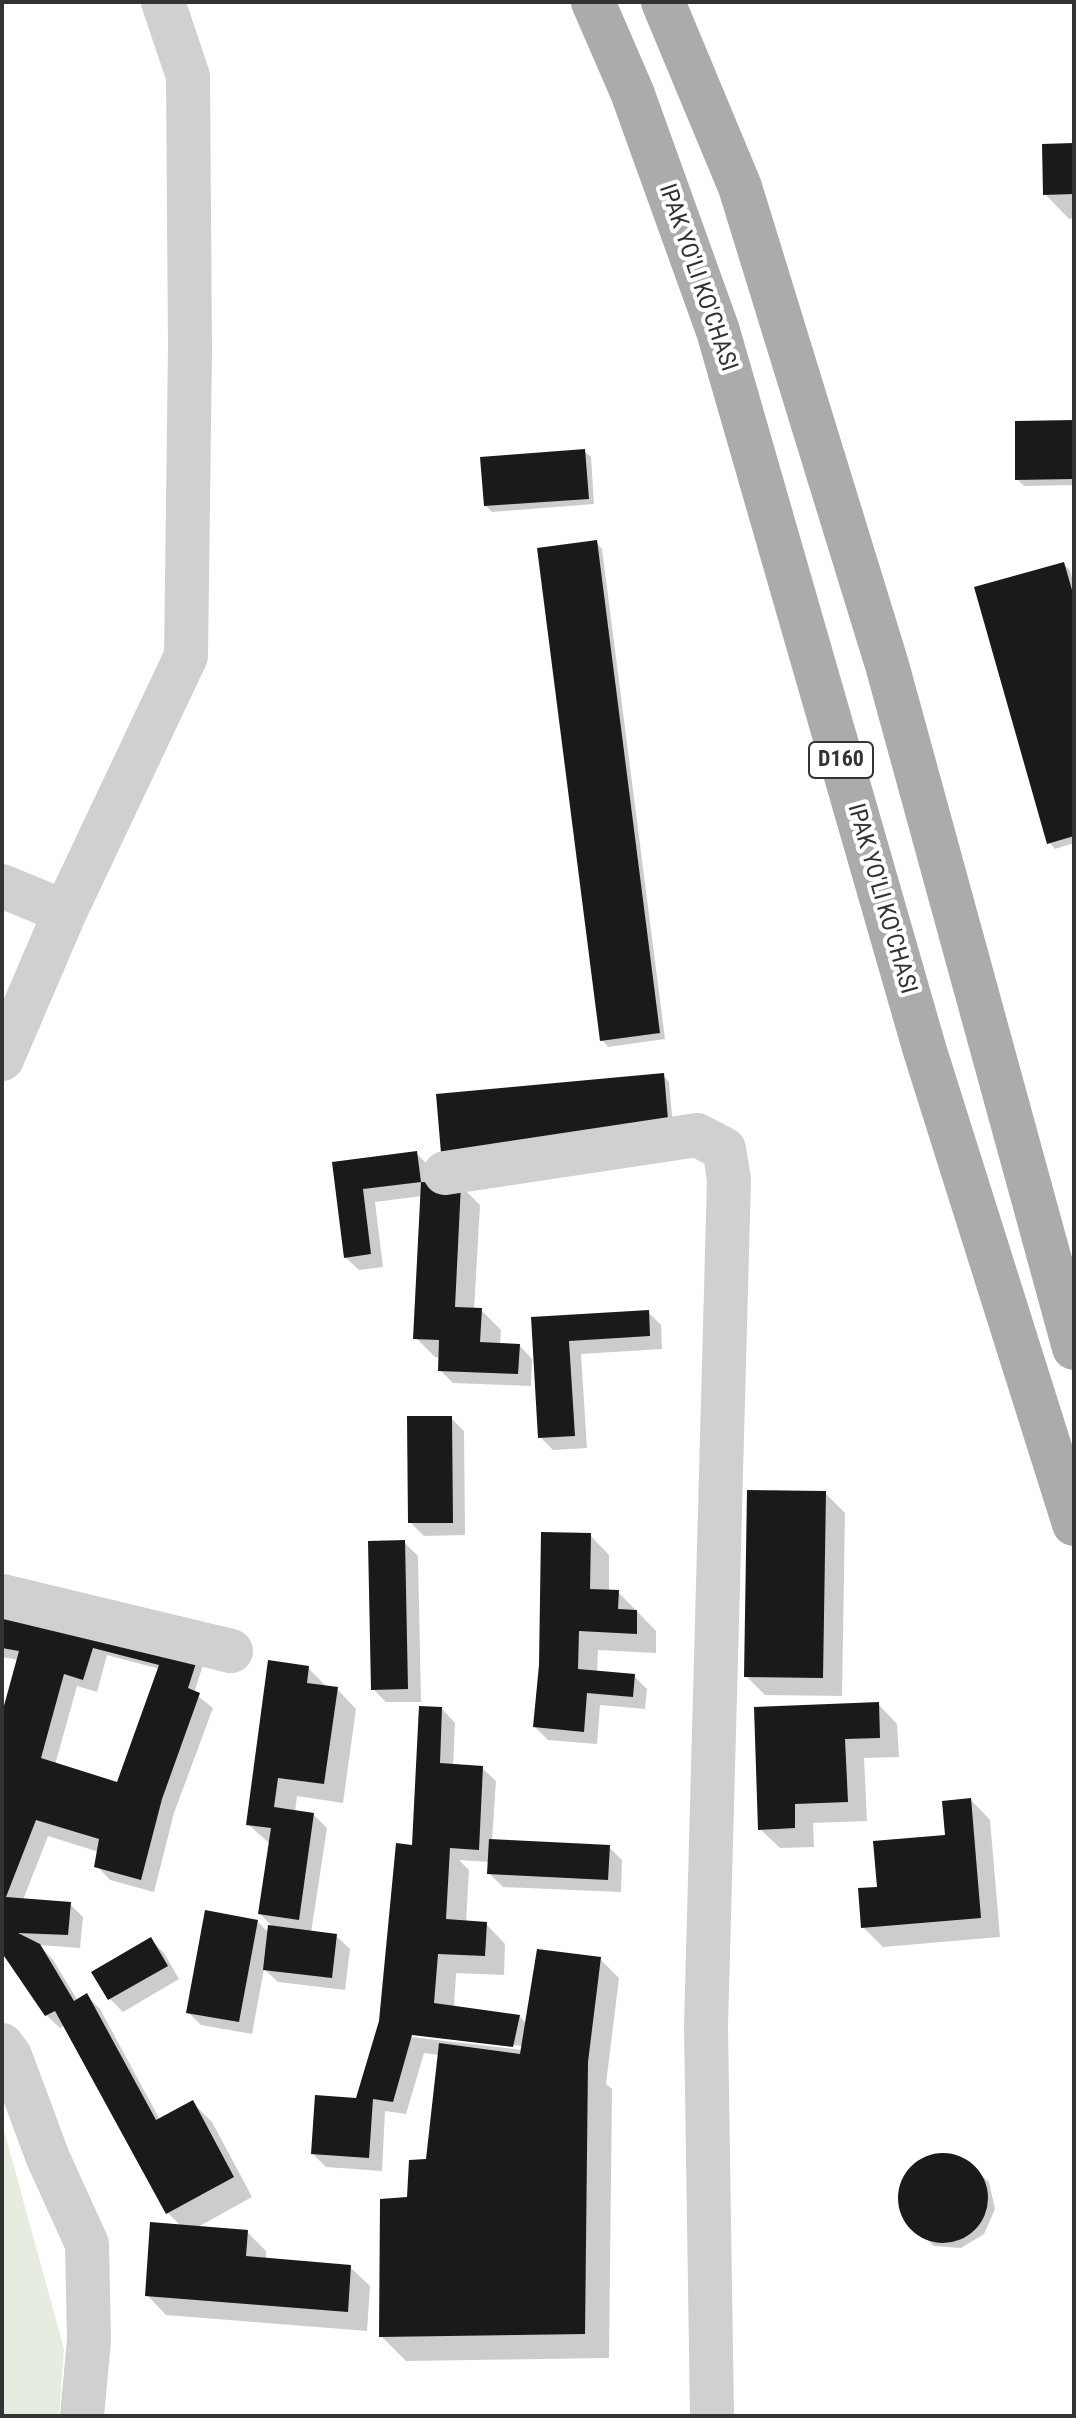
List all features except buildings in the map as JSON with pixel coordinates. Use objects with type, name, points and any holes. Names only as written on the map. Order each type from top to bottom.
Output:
[{"type":"main road","name":"IPAK YO'LI KO'CHASI","points":[[593,2],[632,92],[718,331],[925,1051],[1074,1524]]},
{"type":"main road","name":"D160","points":[[663,2],[740,187],[851,545],[1066,1286],[1074,1348]]},
{"type":"street","points":[[2,1059],[65,912],[186,656],[190,348],[188,76],[163,2]]},
{"type":"street","points":[[2,886],[65,912]]},
{"type":"street","points":[[445,1173],[697,1135],[724,1149],[729,1179],[706,2026],[712,2416]]},
{"type":"street","points":[[2,1596],[231,1651]]},
{"type":"street","points":[[2,2045],[10,2056],[48,2158],[87,2244],[89,2340],[82,2416]]},
{"type":"shaded area","points":[[2,2123],[64,2349],[59,2416],[2,2416]]}]
